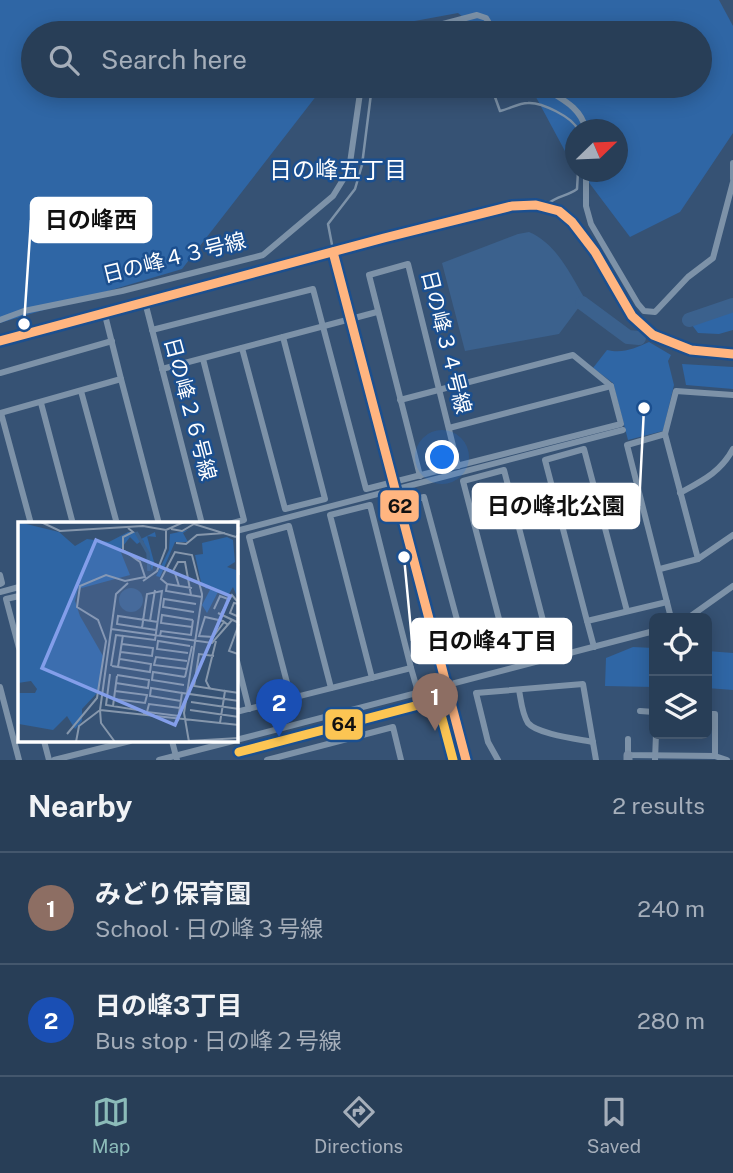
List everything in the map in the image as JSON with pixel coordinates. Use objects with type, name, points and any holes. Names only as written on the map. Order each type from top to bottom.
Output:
[{"type":"street","points":[[454,21],[477,15],[488,21]]},
{"type":"street","name":"日の峰４３号線","points":[[0,320],[56,303],[122,291],[262,255],[333,196],[344,179],[348,170],[359,98]]},
{"type":"street","points":[[560,98],[576,108],[584,119]]},
{"type":"street","points":[[586,182],[586,206],[591,224],[638,304],[644,312],[655,312],[663,301],[713,258],[733,181],[733,163]]},
{"type":"street","points":[[0,341],[512,206],[547,206],[580,229],[631,316],[645,328],[665,342],[685,350],[733,354]]},
{"type":"street","points":[[333,253],[466,760]]},
{"type":"street","name":"日の峰３４号線","points":[[420,476],[369,275],[408,264],[458,466]]},
{"type":"street","points":[[152,330],[313,289],[366,489],[621,424],[611,386],[573,355],[400,400]]},
{"type":"street","name":"日の峰２６号線","points":[[145,302],[201,522]]},
{"type":"street","points":[[104,312],[158,522]]},
{"type":"street","points":[[162,369],[377,312]]},
{"type":"street","points":[[242,348],[285,509],[325,499],[283,337]]},
{"type":"street","points":[[0,373],[112,341]]},
{"type":"street","name":"日の峰２６号線","points":[[203,359],[244,520],[236,522]]},
{"type":"street","points":[[30,522],[1,413],[121,379]]},
{"type":"street","points":[[449,428],[611,386]]},
{"type":"street","points":[[81,391],[116,522]]},
{"type":"street","points":[[698,559],[665,434],[676,391],[733,395]]},
{"type":"street","points":[[41,402],[72,522]]},
{"type":"street","points":[[238,530],[623,430]]},
{"type":"street","points":[[665,434],[627,445],[670,613]]},
{"type":"street","points":[[680,492],[706,479],[722,467],[733,449]]},
{"type":"street","points":[[594,647],[545,460],[584,450],[627,611]]},
{"type":"street","points":[[505,642],[463,481],[504,470],[553,657]]},
{"type":"street","points":[[398,504],[424,497],[466,653],[546,632]]},
{"type":"street","points":[[372,678],[330,515],[370,505],[418,692]]},
{"type":"street","points":[[291,698],[249,537],[289,526],[331,688]]},
{"type":"street","points":[[660,569],[698,559],[733,535]]},
{"type":"street","points":[[0,575],[0,584]]},
{"type":"street","points":[[695,613],[733,586]]},
{"type":"street","points":[[0,592],[18,587]]},
{"type":"street","points":[[18,596],[6,599],[18,644]]},
{"type":"street","points":[[587,621],[667,601]]},
{"type":"street","points":[[238,739],[649,632]]},
{"type":"street","points":[[238,665],[249,709]]},
{"type":"street","points":[[238,712],[411,668]]},
{"type":"street","points":[[498,760],[488,742],[476,693],[583,684],[596,760]]},
{"type":"street","points":[[0,687],[19,760]]},
{"type":"street","points":[[519,690],[526,720],[531,726],[593,742]]},
{"type":"street","points":[[640,711],[649,712]]},
{"type":"street","points":[[712,714],[715,714],[715,756]]},
{"type":"street","points":[[267,760],[393,727],[401,760]]},
{"type":"street","points":[[628,739],[628,757],[715,756],[727,760]]},
{"type":"street","points":[[655,757],[656,739]]},
{"type":"street","points":[[45,743],[49,760]]},
{"type":"street","points":[[87,743],[89,751]]},
{"type":"street","points":[[54,760],[121,743]]},
{"type":"street","points":[[159,760],[176,758],[216,743]]},
{"type":"lane","points":[[333,253],[328,224],[355,188],[362,165],[370,98]]},
{"type":"lane","points":[[495,98],[500,111],[534,103],[570,119]]},
{"type":"lane","points":[[547,206],[555,198],[568,196],[577,190],[577,182]]},
{"type":"shaded area","points":[[0,0],[719,0],[733,26],[733,133],[680,212],[630,237],[589,182],[628,182],[628,119],[565,119],[565,151],[536,98],[712,98],[712,21],[468,21],[458,13],[415,21],[21,21],[21,98],[315,98],[182,269],[0,323]]},
{"type":"shaded area","points":[[529,232],[539,237],[555,252],[585,299],[559,334],[465,351],[442,263]]},
{"type":"shaded area","points":[[733,310],[733,330],[719,334],[698,333],[692,325]]},
{"type":"shaded area","points":[[649,342],[671,355],[668,361],[674,385],[663,431],[628,440],[613,383],[593,368],[607,350],[624,351]]},
{"type":"shaded area","points":[[682,364],[733,367],[733,389],[686,385]]},
{"type":"shaded area","points":[[633,647],[649,648],[649,687],[605,686],[606,658]]},
{"type":"shaded area","points":[[712,651],[733,653],[733,690],[712,688]]},
{"type":"waterway","points":[[582,303],[628,337],[639,338]]},
{"type":"waterway","points":[[689,320],[733,305]]},
{"type":"transit line","name":"62","points":[[0,341],[384,238],[512,206],[536,205],[559,211],[572,222],[595,252],[632,316],[653,335],[691,350],[733,354]]},
{"type":"transit line","name":"62","points":[[333,252],[466,760]]},
{"type":"transit line","name":"64","points":[[434,688],[453,760]]},
{"type":"transit line","name":"64","points":[[239,752],[449,697]]},
{"type":"place","name":"日の峰西","points":[[24,324]]},
{"type":"place","name":"日の峰北公園","points":[[644,408]]},
{"type":"place","name":"日の峰4丁目","points":[[404,557]]},
{"type":"place","name":"みどり保育園","points":[[435,731]]},
{"type":"place","name":"日の峰3丁目","points":[[279,737]]},
{"type":"district","name":"日の峰五丁目","points":[[338,170]]}]
